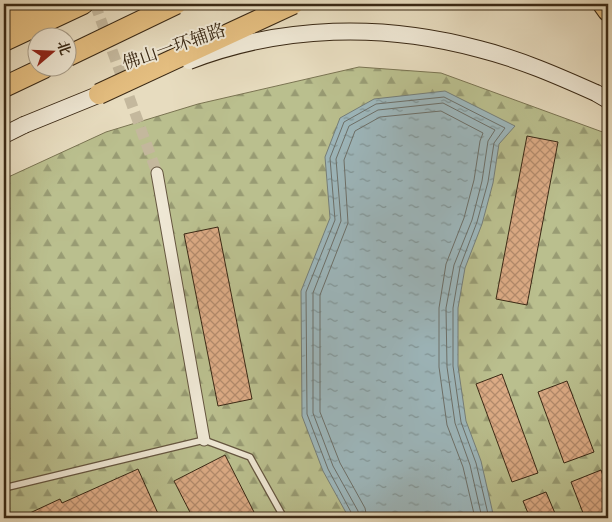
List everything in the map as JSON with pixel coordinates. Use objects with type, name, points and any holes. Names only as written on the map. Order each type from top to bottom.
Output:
[{"type":"highway","points":[[4,24],[44,4]]},
{"type":"highway","points":[[4,41],[83,4]]},
{"type":"highway","points":[[78,51],[176,4]]},
{"type":"highway","points":[[99,94],[293,4]]},
{"type":"highway","points":[[603,4],[608,11]]},
{"type":"highway","points":[[4,87],[28,76]]},
{"type":"main road","name":"佛山一环辅路","points":[[4,135],[99,94],[200,56],[253,42],[307,32],[347,30],[392,33],[480,49],[557,76],[602,96]]},
{"type":"street","points":[[157,173],[204,440]]},
{"type":"lane","points":[[4,488],[204,440],[250,457],[284,518]]},
{"type":"green space","points":[[359,67],[441,73],[608,134],[608,518],[4,518],[4,179],[106,132],[198,104]]},
{"type":"water","points":[[445,91],[515,126],[499,144],[493,183],[482,224],[465,268],[458,308],[458,366],[466,421],[481,461],[494,518],[349,518],[323,471],[302,416],[301,291],[330,218],[325,157],[340,118],[374,99]]},
{"type":"building","points":[[527,136],[558,142],[527,305],[496,299]]},
{"type":"building","points":[[218,227],[252,399],[218,406],[184,234]]},
{"type":"building","points":[[502,374],[538,473],[512,482],[476,384]]},
{"type":"building","points":[[567,381],[594,452],[564,463],[538,392]]},
{"type":"building","points":[[225,455],[257,518],[193,518],[174,481]]},
{"type":"building","points":[[138,469],[160,518],[19,518],[60,499],[62,503]]},
{"type":"building","points":[[601,470],[608,490],[608,518],[585,518],[571,482]]},
{"type":"building","points":[[546,492],[557,518],[530,518],[523,501]]},
{"type":"tunnel","points":[[95,4],[157,173]]}]
